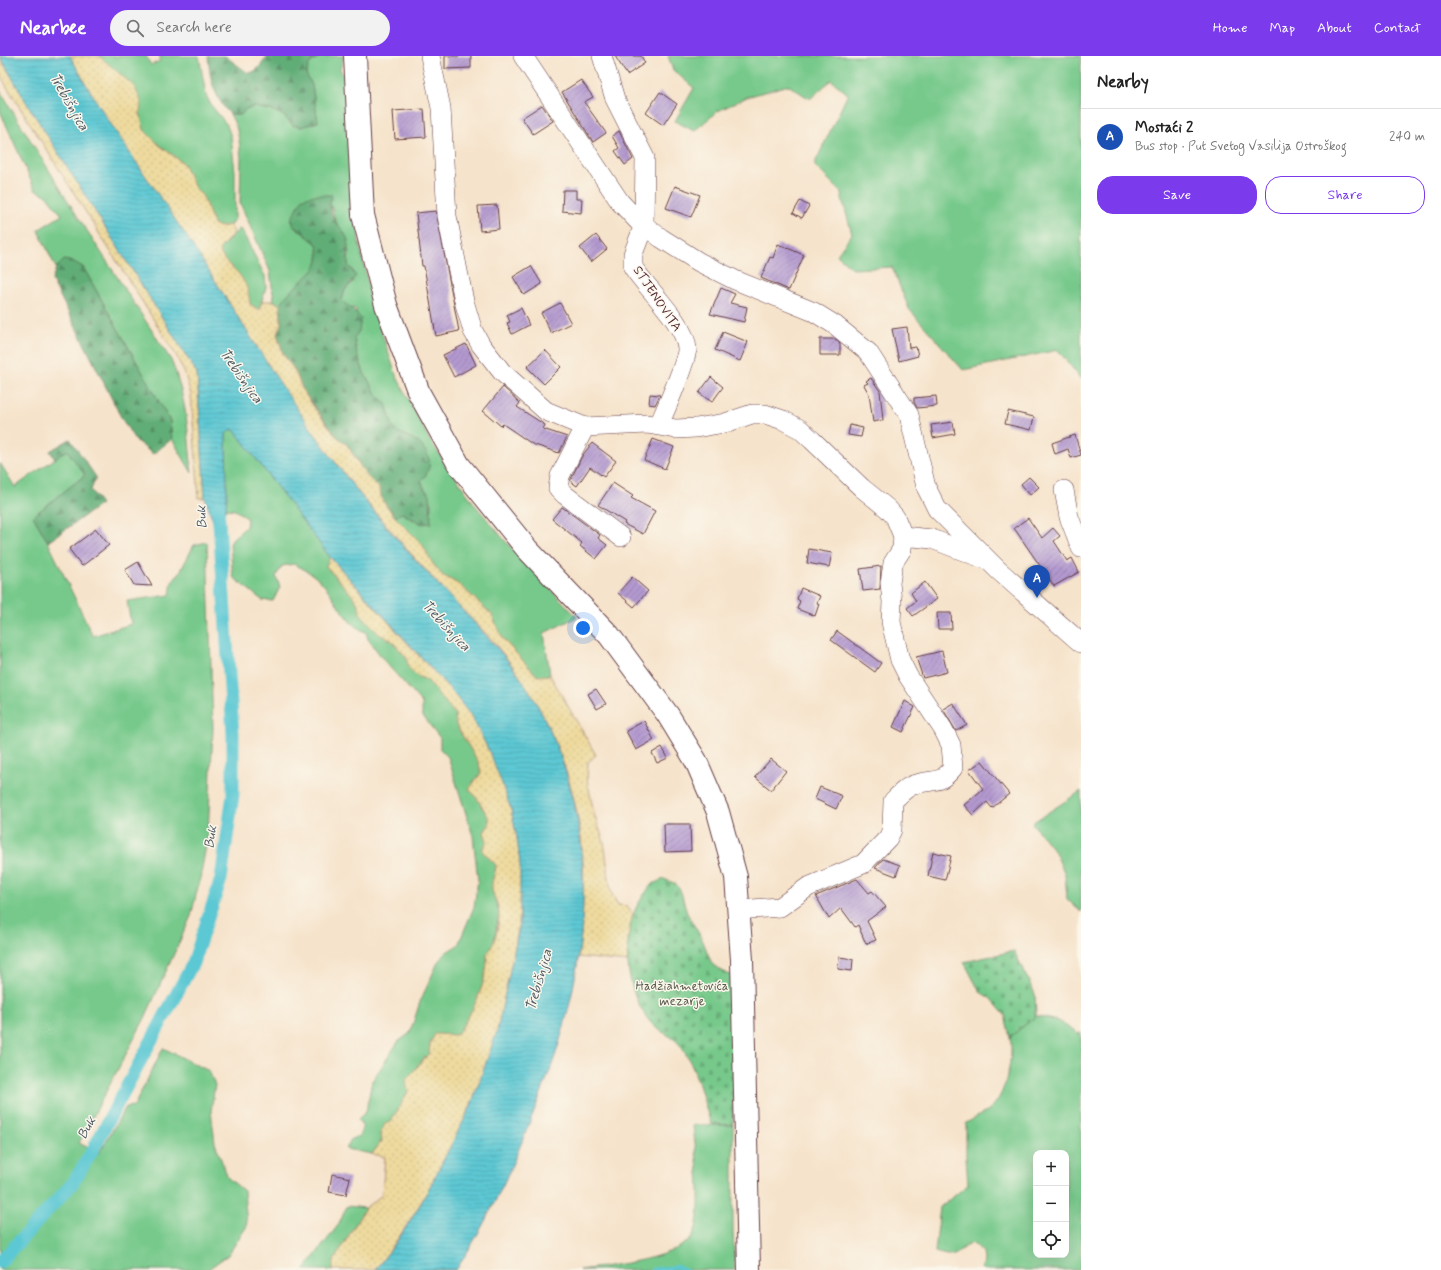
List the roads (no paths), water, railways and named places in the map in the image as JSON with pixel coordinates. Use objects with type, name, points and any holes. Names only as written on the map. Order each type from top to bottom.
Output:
[{"type":"main road","points":[[355,56],[363,215],[386,306],[419,393],[459,465],[528,549],[609,635],[668,715],[696,761],[718,812],[736,877],[742,960],[749,1270]]},
{"type":"street","points":[[430,56],[441,108],[447,216],[464,301],[473,331],[490,358],[532,400],[546,411],[585,427],[647,424],[676,429],[696,428],[725,423],[752,414],[765,414],[783,420],[800,429],[862,488],[888,509],[895,517],[902,536],[902,549],[893,564],[890,583],[892,602],[891,622],[900,660],[908,676],[943,729],[951,745],[953,768],[942,780],[916,784],[902,791],[893,800],[892,830],[888,838],[863,864],[808,887],[780,907],[738,910]]},
{"type":"street","points":[[523,56],[620,202],[644,225],[699,262],[735,280],[814,312],[835,325],[868,352],[909,415],[926,487],[937,509],[987,559],[1081,643]]},
{"type":"street","name":"STJENOVITA","points":[[602,56],[615,99],[645,158],[644,225],[633,254],[633,267],[679,328],[687,348],[667,407],[658,425]]},
{"type":"street","points":[[585,427],[560,476],[558,488],[622,537]]},
{"type":"street","points":[[1064,490],[1069,517],[1081,548]]},
{"type":"street","points":[[902,536],[932,539],[987,559]]},
{"type":"water","name":"Trebišnjica","points":[[0,56],[70,56],[116,133],[184,232],[271,370],[308,425],[384,524],[506,658],[534,699],[555,741],[569,784],[579,828],[583,873],[582,918],[577,963],[569,1008],[556,1053],[528,1128],[510,1170],[480,1231],[456,1270],[375,1270],[398,1240],[423,1200],[471,1106],[497,1031],[520,923],[520,863],[517,838],[511,809],[501,781],[489,751],[472,717],[450,689],[330,557],[235,431],[231,429],[226,434],[226,509],[220,523],[214,524],[205,498],[197,373],[23,97]]},
{"type":"waterway","name":"Buk","points":[[0,1262],[73,1183],[91,1153],[193,963],[221,879],[233,795],[233,734],[218,507]]},
{"type":"waterway","points":[[652,1270],[676,1267],[686,1270]]},
{"type":"place","name":"Mostaći 2","points":[[1037,598]]},
{"type":"park label","name":"Hadžiahmetovića mezarje","points":[[682,994]]}]
